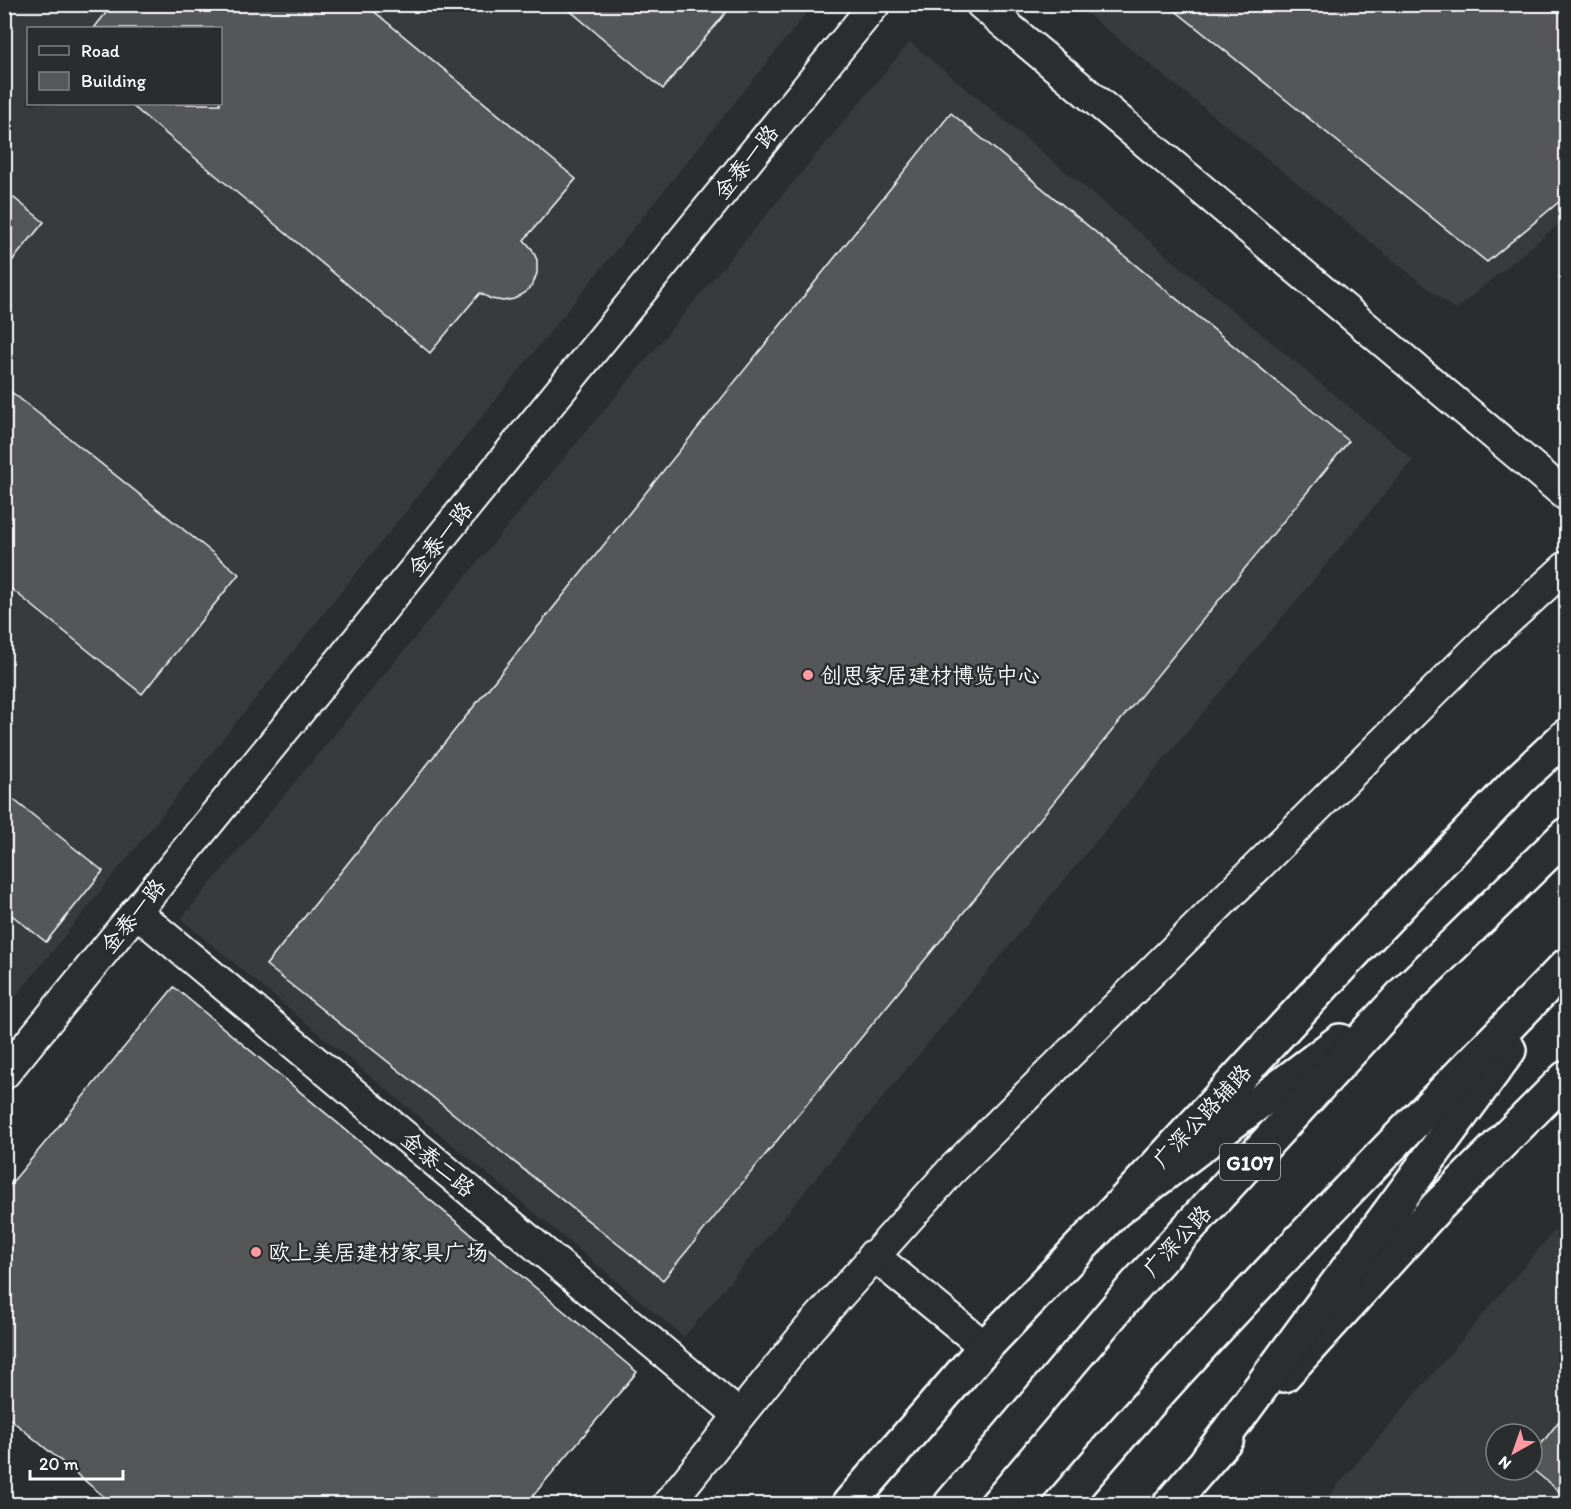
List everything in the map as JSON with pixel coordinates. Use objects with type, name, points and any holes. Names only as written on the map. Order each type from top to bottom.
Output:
[{"type":"main road","name":"广深公路辅路","points":[[849,1504],[985,1347],[1342,965],[1519,780],[1566,736]]},
{"type":"main road","name":"广深公路","points":[[951,1504],[1136,1286],[1406,991],[1566,835]]},
{"type":"main road","points":[[1061,1504],[1138,1414],[1335,1205],[1566,966]]},
{"type":"main road","points":[[1208,1459],[1566,972]]},
{"type":"main road","points":[[1114,1211],[1406,991]]},
{"type":"main road","points":[[1170,1504],[1208,1459],[1436,1208],[1566,1078]]},
{"type":"street","name":"金泰一路","points":[[4,1074],[875,4]]},
{"type":"street","points":[[981,4],[1566,495]]},
{"type":"street","points":[[683,1499],[739,1415],[809,1329],[873,1255],[951,1171],[1483,643],[1566,567]]},
{"type":"street","name":"金泰二路","points":[[136,912],[739,1415]]},
{"type":"street","points":[[873,1255],[985,1347]]},
{"type":"shaded area","points":[[5,5],[813,5],[5,1010]]},
{"type":"shaded area","points":[[1076,5],[1566,5],[1566,218],[1455,310]]},
{"type":"shaded area","name":"创思家居建材博览中心","points":[[910,42],[1413,460],[684,1337],[181,919]]},
{"type":"shaded area","points":[[1566,1217],[1566,1504],[1322,1504]]},
{"type":"building","points":[[113,4],[365,4],[576,179],[524,240],[532,249],[537,260],[537,273],[533,284],[525,293],[514,299],[503,301],[491,299],[480,293],[430,353],[131,105],[222,105],[222,27],[95,27]]},
{"type":"building","points":[[562,4],[733,4],[663,89]]},
{"type":"building","points":[[1167,4],[1566,4],[1566,196],[1487,262]]},
{"type":"building","name":"创思家居建材博览中心","points":[[951,113],[1349,441],[663,1280],[266,965]]},
{"type":"building","points":[[4,190],[44,222],[4,271]]},
{"type":"building","points":[[4,386],[239,574],[142,694],[4,583]]},
{"type":"building","points":[[4,792],[103,871],[46,942],[4,909]]},
{"type":"building","name":"欧上美居建材家具广场","points":[[174,987],[637,1372],[526,1504],[113,1504],[4,1414],[4,1192]]},
{"type":"building","points":[[1566,1412],[1566,1484],[1560,1492],[1544,1479],[1544,1440]]},
{"type":"building","points":[[1495,1496],[1503,1501],[1500,1504],[1488,1504]]},
{"type":"place","name":"创思家居建材博览中心","points":[[808,675]]},
{"type":"place","name":"欧上美居建材家具广场","points":[[256,1252]]}]
